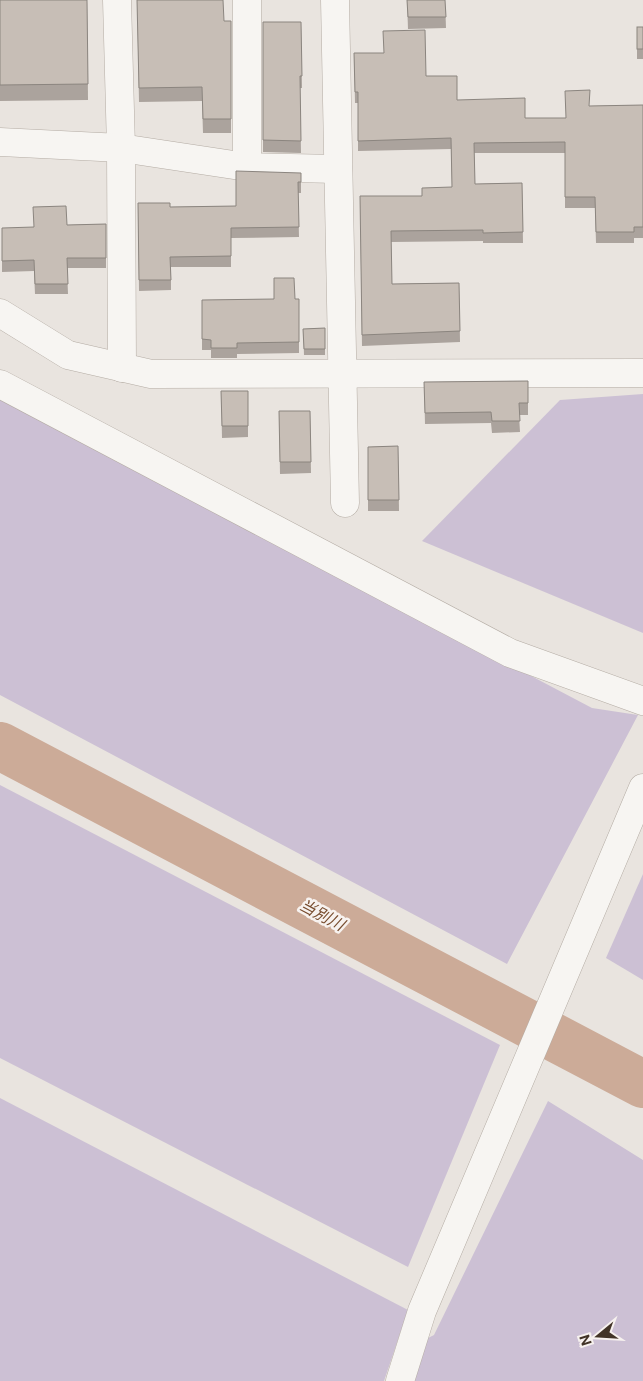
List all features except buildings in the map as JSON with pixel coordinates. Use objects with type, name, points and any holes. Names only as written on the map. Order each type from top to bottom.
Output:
[{"type":"street","points":[[117,0],[121,148],[122,368]]},
{"type":"street","points":[[247,0],[247,167]]},
{"type":"street","points":[[335,0],[345,503]]},
{"type":"street","points":[[0,142],[121,148],[247,167],[338,168]]},
{"type":"street","points":[[0,313],[68,355],[151,374],[643,373]]},
{"type":"street","points":[[0,384],[510,653],[643,701]]},
{"type":"street","points":[[400,1381],[422,1311],[643,788]]},
{"type":"shaded area","points":[[643,394],[643,633],[422,541],[560,400]]},
{"type":"shaded area","points":[[0,397],[592,708],[638,715],[507,964],[0,695]]},
{"type":"shaded area","points":[[0,785],[500,1045],[408,1267],[0,1058]]},
{"type":"shaded area","points":[[643,874],[643,980],[606,958]]},
{"type":"shaded area","points":[[0,1098],[408,1310],[384,1381],[0,1381]]},
{"type":"shaded area","points":[[548,1101],[643,1160],[643,1381],[412,1381],[424,1340],[434,1335]]},
{"type":"waterway","name":"当別川","points":[[0,746],[643,1084]]}]
